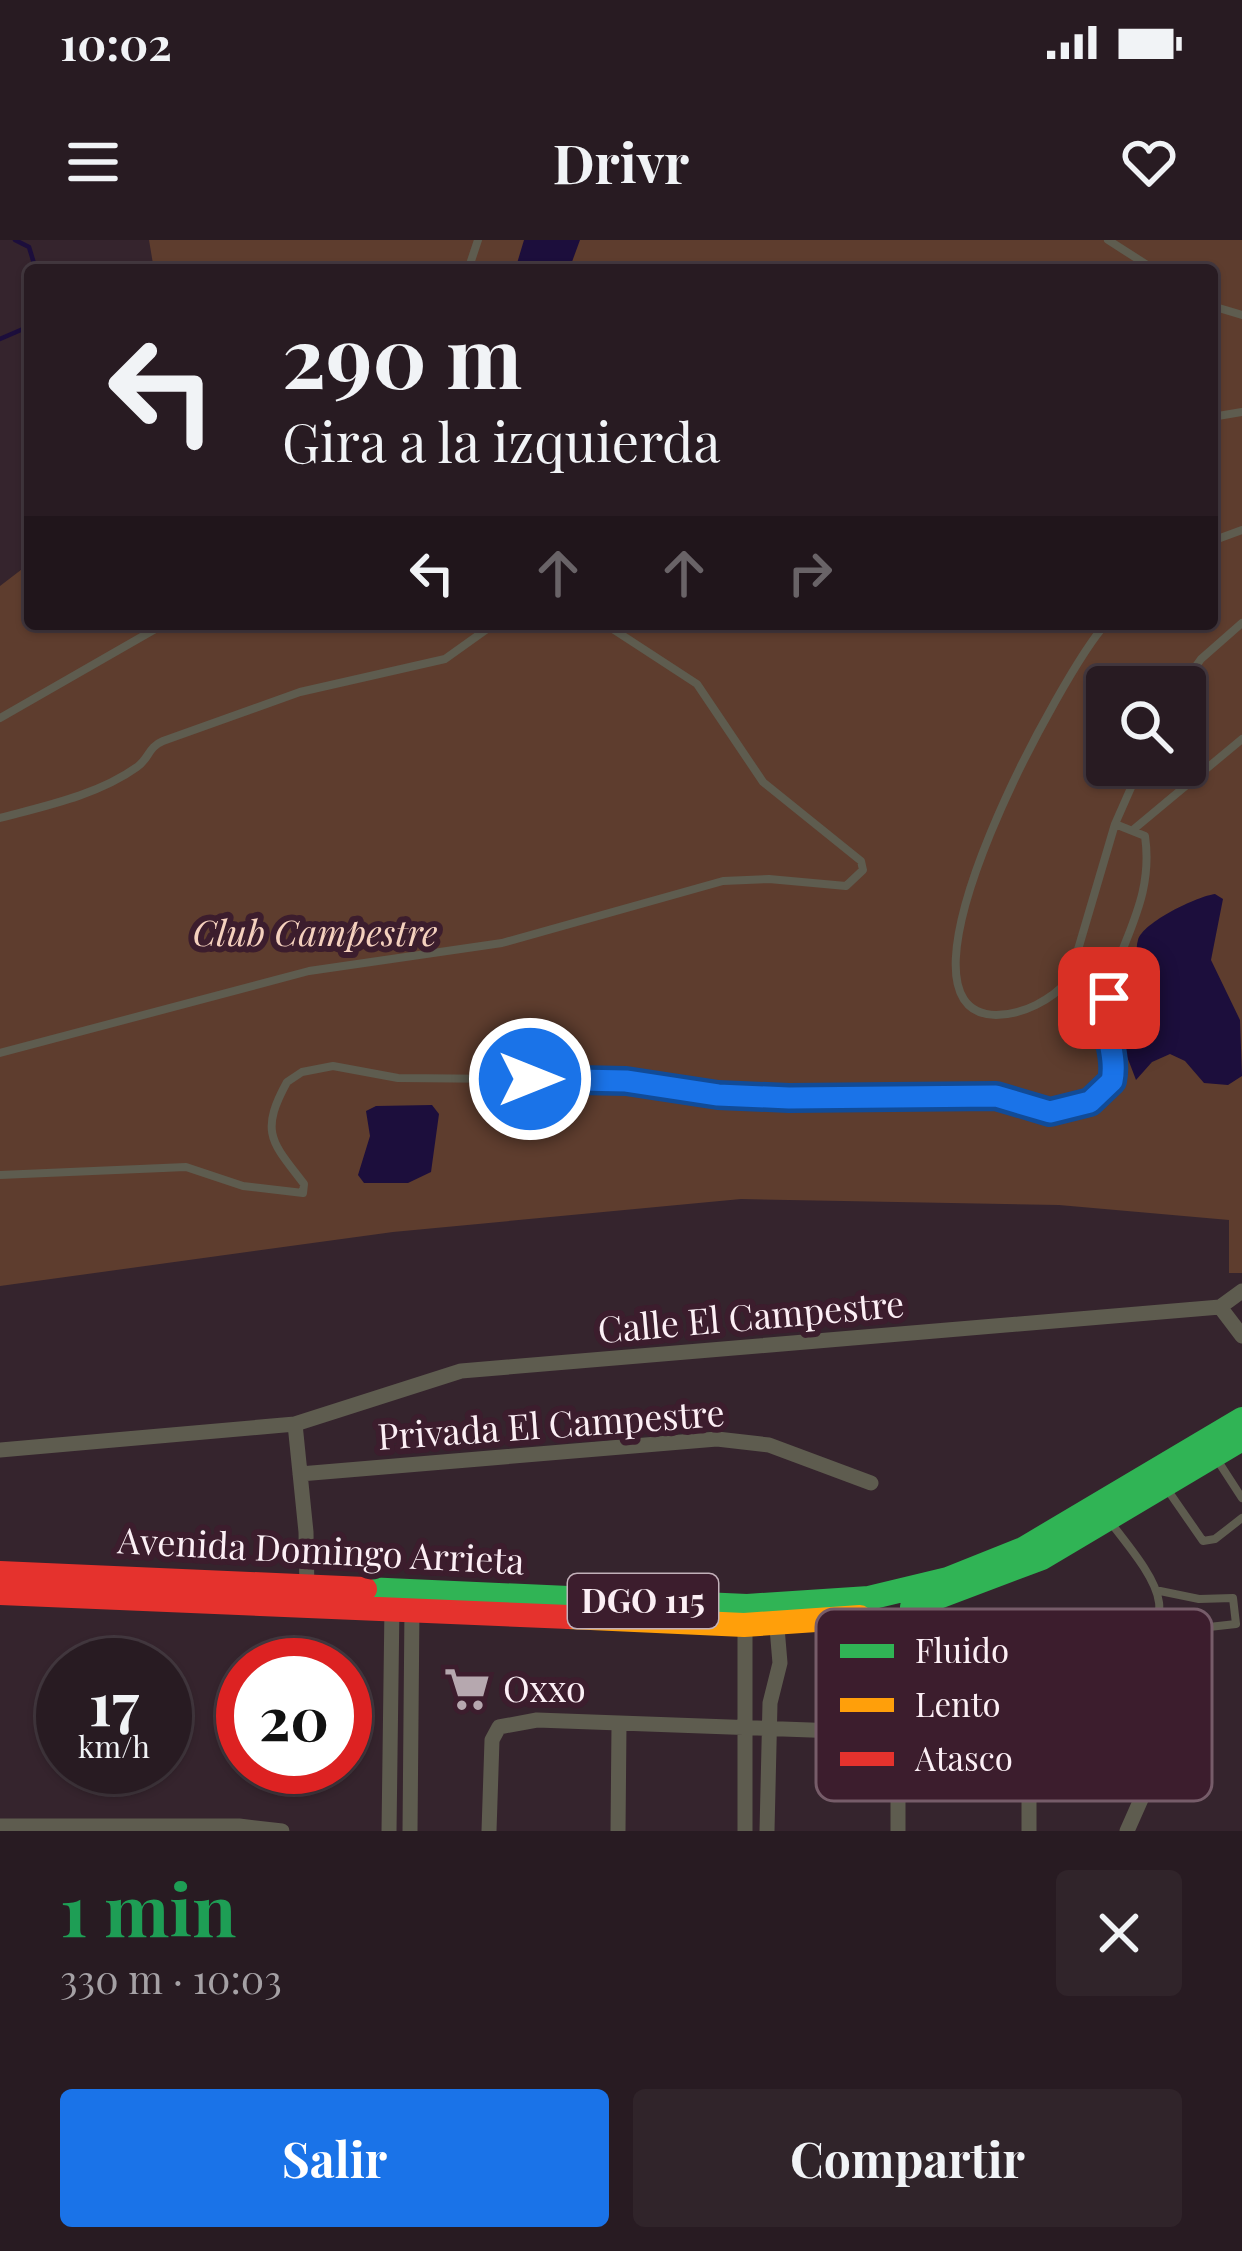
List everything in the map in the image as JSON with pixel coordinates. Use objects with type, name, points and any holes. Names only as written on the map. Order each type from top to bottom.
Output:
[{"type":"main road","name":"Avenida Domingo Arrieta","points":[[776,1616],[888,1596],[979,1568],[1057,1531],[1242,1419]]},
{"type":"main road","name":"Avenida Domingo Arrieta","points":[[900,1609],[959,1593],[1030,1564],[1110,1522],[1242,1439]]},
{"type":"main road","name":"Avenida Domingo Arrieta","points":[[0,1573],[307,1597]]},
{"type":"main road","name":"Avenida Domingo Arrieta","points":[[0,1593],[307,1597],[816,1615]]},
{"type":"street","points":[[1242,1291],[1220,1307],[1242,1336]]},
{"type":"street","name":"Calle El Campestre","points":[[0,1450],[295,1424],[340,1413],[420,1380],[460,1371],[1220,1307]]},
{"type":"street","points":[[295,1424],[307,1597]]},
{"type":"street","name":"Privada El Campestre","points":[[300,1474],[741,1439],[770,1445],[871,1483]]},
{"type":"street","points":[[389,1831],[402,1601]]},
{"type":"street","points":[[402,1601],[410,1831]]},
{"type":"street","points":[[745,1831],[746,1616]]},
{"type":"street","points":[[766,1831],[768,1732],[780,1663],[776,1616]]},
{"type":"street","points":[[745,1685],[774,1686]]},
{"type":"street","points":[[489,1831],[490,1759],[499,1727],[537,1720],[816,1733]]},
{"type":"street","points":[[618,1831],[619,1725]]},
{"type":"street","points":[[1028,1801],[1028,1831]]},
{"type":"street","points":[[1127,1831],[1141,1801]]},
{"type":"street","points":[[0,1826],[239,1826],[282,1831]]},
{"type":"lane","points":[[1108,240],[1146,264]]},
{"type":"lane","points":[[1196,666],[1242,623]]},
{"type":"lane","points":[[0,718],[154,630]]},
{"type":"lane","points":[[0,818],[111,781],[143,763],[155,744],[300,692],[445,659],[486,630]]},
{"type":"lane","points":[[0,1053],[309,971],[502,944],[723,881],[769,879],[846,886],[857,880],[863,870],[861,861],[763,782],[697,684],[614,630]]},
{"type":"lane","points":[[1102,630],[1056,695],[966,897],[954,958],[955,979],[968,1004],[987,1014],[1012,1013],[1039,1003],[1069,980],[1114,824],[1132,786]]},
{"type":"lane","points":[[1134,829],[1242,739]]},
{"type":"lane","points":[[0,1175],[186,1167],[243,1186],[303,1193],[304,1184],[276,1150],[270,1124],[287,1082],[318,1066],[435,1080],[626,1081],[718,1095],[789,1098],[996,1096],[1041,1111],[1078,1108],[1103,1092],[1114,1073],[1106,1007],[1147,880],[1147,840],[1134,829],[1114,824]]},
{"type":"lane","points":[[1215,1456],[1242,1498]]},
{"type":"lane","points":[[1166,1487],[1203,1540],[1215,1539],[1242,1518]]},
{"type":"lane","points":[[1110,1522],[1160,1591],[1199,1599],[1233,1598],[1236,1624],[1212,1627]]},
{"type":"lane","points":[[1158,1609],[1160,1591]]},
{"type":"green space","name":"Club Campestre","points":[[149,240],[1242,240],[1242,1273],[1229,1273],[1229,1220],[1059,1205],[741,1199],[393,1232],[0,1286],[0,586],[24,568],[24,630],[1218,630],[1218,264],[153,264]]},
{"type":"shaded area","points":[[524,240],[580,240],[571,264],[517,264]]},
{"type":"shaded area","points":[[1215,894],[1223,899],[1211,960],[1240,1020],[1242,1076],[1228,1085],[1204,1083],[1185,1061],[1170,1054],[1152,1062],[1136,1080],[1116,1009],[1136,959],[1138,940],[1160,918]]},
{"type":"shaded area","points":[[432,1105],[439,1114],[431,1172],[408,1183],[364,1183],[358,1175],[370,1136],[366,1111],[376,1106]]},
{"type":"waterway","points":[[15,240],[29,247],[34,264]]},
{"type":"waterway","points":[[0,339],[24,329]]},
{"type":"traffic: fast","points":[[365,1589],[747,1606],[869,1598],[948,1579],[1023,1549],[1242,1419]]},
{"type":"traffic: fast","points":[[912,1607],[1042,1558],[1242,1439]]},
{"type":"traffic: slow","points":[[569,1617],[744,1625],[816,1620]]},
{"type":"traffic: jam","points":[[0,1573],[365,1589]]},
{"type":"traffic: jam","points":[[0,1593],[569,1617]]},
{"type":"place","name":"Oxxo","points":[[467,1689]]},
{"type":"route","points":[[530,1079],[626,1081],[718,1095],[789,1098],[996,1096],[1032,1109],[1065,1111],[1090,1102],[1112,1081],[1114,1051],[1105,1013],[1109,998]]}]
